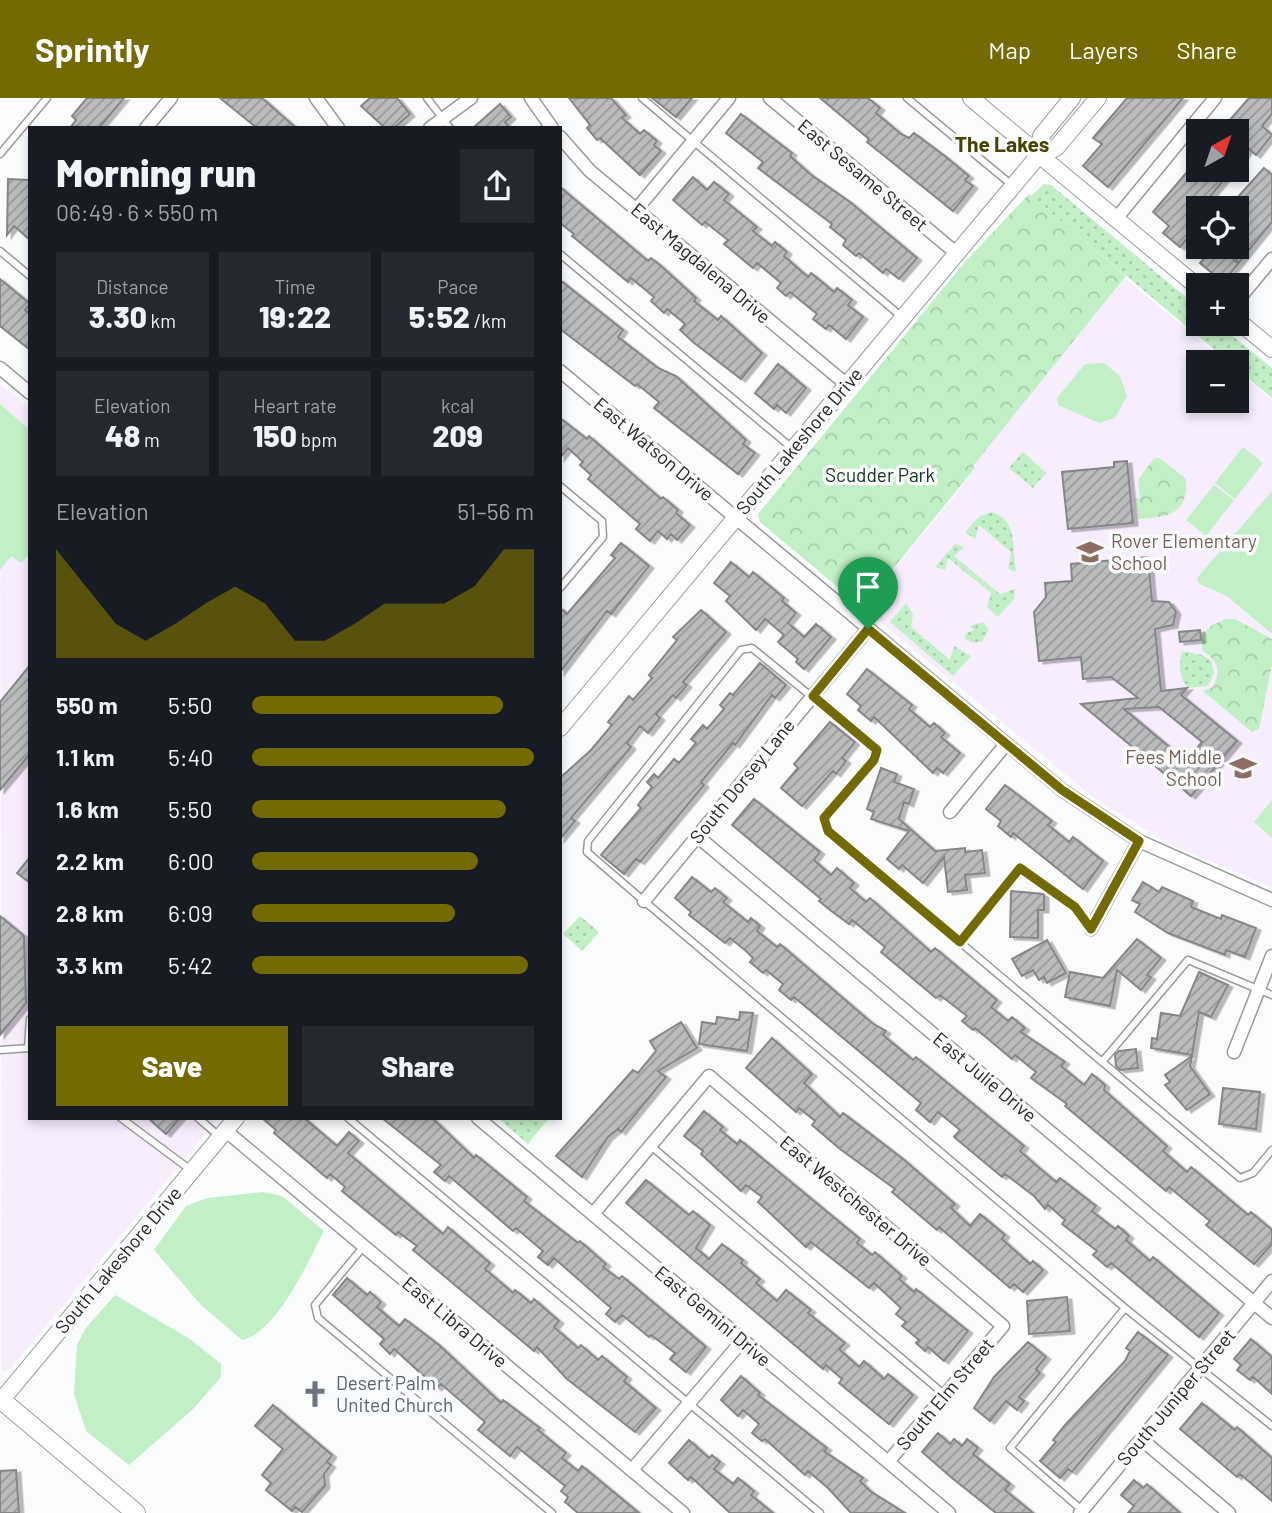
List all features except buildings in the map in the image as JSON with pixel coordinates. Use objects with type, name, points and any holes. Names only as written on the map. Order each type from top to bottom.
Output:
[{"type":"main road","points":[[1,1401],[136,1513]]},
{"type":"street","points":[[148,126],[171,98]]},
{"type":"street","points":[[316,98],[337,126]]},
{"type":"street","points":[[446,123],[471,98]]},
{"type":"street","points":[[531,98],[551,126]]},
{"type":"street","points":[[636,209],[729,98]]},
{"type":"street","name":"East Sesame Street","points":[[770,98],[955,252]]},
{"type":"street","points":[[971,98],[1186,277]]},
{"type":"street","name":"South Lakeshore Drive","points":[[1039,155],[1041,136],[1072,98]]},
{"type":"street","name":"South Lakeshore Drive","points":[[562,726],[955,252],[1039,155],[1056,148],[1098,98]]},
{"type":"street","points":[[1115,220],[1215,98]]},
{"type":"street","name":"East Magdalena Drive","points":[[562,139],[590,171],[846,384]]},
{"type":"street","points":[[1249,287],[1272,259]]},
{"type":"street","points":[[1249,330],[1272,349]]},
{"type":"street","points":[[0,368],[28,391]]},
{"type":"street","name":"East Watson Drive","points":[[562,373],[1062,790],[1139,841],[1272,900]]},
{"type":"street","name":"South Dorsey Lane","points":[[644,901],[868,629]]},
{"type":"street","points":[[950,811],[1006,744]]},
{"type":"street","name":"East Julie Drive","points":[[697,836],[1272,1318]]},
{"type":"street","points":[[1091,929],[1139,841]]},
{"type":"street","points":[[1234,1052],[1272,956]]},
{"type":"street","name":"East Westchester Drive","points":[[650,1146],[709,1076],[1003,1326]]},
{"type":"street","name":"East Gemini Drive","points":[[480,1120],[949,1513]]},
{"type":"street","name":"South Lakeshore Drive","points":[[1,1401],[227,1129]]},
{"type":"street","name":"East Libra Drive","points":[[227,1129],[683,1513]]},
{"type":"street","points":[[593,1214],[650,1146]]},
{"type":"street","name":"South Juniper Street","points":[[1082,1512],[1272,1281]]},
{"type":"street","name":"South Elm Street","points":[[888,1462],[1003,1326]]},
{"type":"street","points":[[632,1470],[742,1341]]},
{"type":"street","points":[[1141,1439],[1229,1513]]},
{"type":"lane","points":[[0,154],[47,98]]},
{"type":"lane","points":[[427,98],[446,123]]},
{"type":"lane","points":[[642,98],[902,317]]},
{"type":"lane","points":[[906,98],[1013,186]]},
{"type":"lane","points":[[0,251],[28,274]]},
{"type":"lane","points":[[562,256],[793,448]]},
{"type":"lane","points":[[562,488],[602,521],[604,537],[562,586]]},
{"type":"lane","points":[[1272,1150],[1253,1173],[1240,1178],[828,831],[824,818],[874,760],[877,750],[752,648],[741,650],[588,841],[587,852],[644,901],[1125,1308],[1272,1426]]},
{"type":"lane","points":[[960,942],[1020,868],[1075,907],[1091,929]]},
{"type":"lane","points":[[1102,1062],[1188,960],[1272,995]]},
{"type":"lane","points":[[0,1050],[28,1048]]},
{"type":"lane","points":[[124,1120],[192,1171]]},
{"type":"lane","points":[[203,1120],[227,1129]]},
{"type":"lane","points":[[350,1120],[820,1513]]},
{"type":"lane","points":[[650,1146],[945,1395]]},
{"type":"lane","points":[[363,1246],[315,1305],[318,1318],[552,1513]]},
{"type":"lane","points":[[1082,1512],[1010,1447],[1125,1308]]},
{"type":"shaded area","name":"Rover Elementary School","points":[[1125,278],[1186,329],[1186,336],[1195,336],[1212,350],[1186,350],[1186,413],[1249,413],[1249,381],[1272,400],[1272,887],[1169,844],[1093,797],[862,607],[954,497],[975,469],[973,466]]},
{"type":"shaded area","points":[[0,384],[28,407],[28,1120],[216,1120],[11,1368],[2,1372]]},
{"type":"green space","points":[[1044,184],[1051,185],[1186,297],[1186,326],[1031,196]]},
{"type":"green space","name":"Scudder Park","points":[[1029,194],[1126,276],[862,607],[760,522],[758,514],[964,263]]},
{"type":"green space","points":[[1198,336],[1233,336],[1272,368],[1272,398],[1249,379],[1249,350],[1215,350]]},
{"type":"green space","points":[[1104,363],[1120,376],[1127,396],[1115,418],[1099,423],[1058,405],[1057,398],[1085,364]]},
{"type":"green space","points":[[0,404],[28,428],[28,555],[21,563],[11,556],[0,570]]},
{"type":"green space","points":[[1243,447],[1263,463],[1235,499],[1215,483]]},
{"type":"green space","points":[[1023,452],[1046,473],[1033,488],[1009,468]]},
{"type":"green space","points":[[1154,458],[1160,458],[1186,479],[1184,500],[1180,507],[1167,515],[1138,519],[1135,499],[1140,498],[1138,480]]},
{"type":"green space","points":[[1214,485],[1234,500],[1206,536],[1186,520]]},
{"type":"green space","points":[[1272,491],[1271,633],[1227,596],[1199,584],[1197,578]]},
{"type":"green space","points":[[992,512],[1001,516],[1010,529],[1016,570],[1014,572],[1008,568],[1011,552],[979,525],[975,539],[965,532],[980,516]]},
{"type":"green space","points":[[955,544],[964,547],[954,556],[1000,594],[1015,589],[1014,599],[998,617],[987,607],[991,593],[948,558],[945,570],[935,567]]},
{"type":"green space","points":[[906,603],[913,614],[911,627],[950,660],[954,646],[971,656],[953,676],[890,622]]},
{"type":"green space","points":[[1225,619],[1235,619],[1272,639],[1272,664],[1259,729],[1252,732],[1203,691],[1213,687],[1217,666],[1203,651],[1201,636],[1211,626]]},
{"type":"green space","points":[[983,622],[989,630],[982,641],[973,643],[965,639],[966,633],[974,630],[970,626]]},
{"type":"green space","points":[[1183,651],[1202,655],[1211,661],[1214,673],[1208,686],[1188,688],[1185,684],[1180,670]]},
{"type":"green space","points":[[1272,800],[1272,838],[1254,822]]},
{"type":"green space","points":[[580,916],[599,932],[582,951],[563,934]]},
{"type":"green space","points":[[500,1120],[547,1120],[528,1144]]},
{"type":"green space","points":[[263,1192],[282,1196],[324,1231],[280,1310],[255,1334],[242,1340],[201,1305],[154,1250],[186,1206],[207,1198]]},
{"type":"green space","points":[[115,1295],[190,1339],[221,1364],[221,1377],[193,1409],[129,1465],[86,1431],[74,1394],[77,1345],[85,1329]]},
{"type":"place","name":"Rover Elementary School","points":[[1090,552]]},
{"type":"place","name":"Fees Middle School","points":[[1243,768]]},
{"type":"place","name":"Desert Palm United Church","points":[[315,1394]]},
{"type":"district","name":"The Lakes","points":[[1002,145]]},
{"type":"route","points":[[868,629],[1062,790],[1139,841],[1091,929],[1075,907],[1020,868],[960,942],[828,831],[824,818],[874,760],[877,750],[813,696],[868,629]]}]
